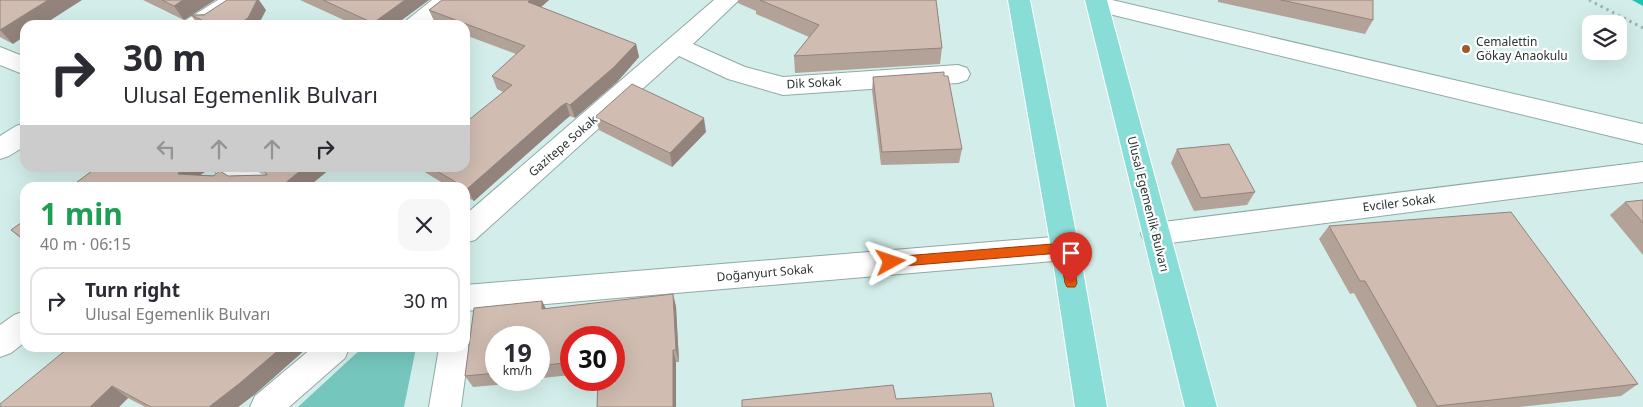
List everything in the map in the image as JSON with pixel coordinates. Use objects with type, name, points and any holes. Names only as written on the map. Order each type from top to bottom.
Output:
[{"type":"main road","points":[[1019,0],[1065,248],[1091,407]]},
{"type":"main road","name":"Ulusal Egemenlik Bulvarı","points":[[1094,1],[1201,407]]},
{"type":"street","points":[[202,20],[234,0]]},
{"type":"street","points":[[422,20],[448,0]]},
{"type":"street","name":"Gazitepe Sokak","points":[[470,228],[728,0]]},
{"type":"street","points":[[1094,1],[1643,134]]},
{"type":"street","name":"Dik Sokak","points":[[677,46],[737,74],[784,86],[958,74]]},
{"type":"street","points":[[0,55],[20,65]]},
{"type":"street","points":[[0,150],[20,136]]},
{"type":"street","points":[[224,172],[248,182]]},
{"type":"street","name":"Evciler Sokak","points":[[1155,234],[1643,172]]},
{"type":"street","name":"Doğanyurt Sokak","points":[[470,298],[1065,248]]},
{"type":"street","points":[[0,343],[20,328]]},
{"type":"street","points":[[266,407],[329,352]]},
{"type":"street","points":[[445,407],[453,352]]},
{"type":"path","points":[[1589,0],[1643,28]]},
{"type":"shaded area","points":[[358,352],[415,352],[404,407],[298,407]]},
{"type":"building","points":[[0,0],[48,0],[0,30]]},
{"type":"building","points":[[162,0],[183,0],[174,6]]},
{"type":"building","points":[[227,0],[257,0],[248,18],[245,20],[202,20],[191,15],[204,15]]},
{"type":"building","points":[[323,0],[405,0],[377,20],[366,20]]},
{"type":"building","points":[[442,0],[530,0],[528,2],[636,44],[613,68],[570,105],[566,103],[560,107],[470,186],[470,182],[455,182],[439,172],[470,172],[470,119],[512,85],[492,76],[525,46],[470,25],[470,20],[456,20],[429,10]]},
{"type":"building","points":[[760,0],[936,0],[942,48],[794,56],[819,25]]},
{"type":"building","points":[[1281,0],[1373,0],[1373,20]]},
{"type":"building","points":[[944,72],[944,76],[948,76],[962,149],[882,152],[873,77]]},
{"type":"building","points":[[632,84],[704,118],[670,153],[595,117]]},
{"type":"building","points":[[1229,144],[1255,192],[1201,198],[1177,149]]},
{"type":"building","points":[[91,172],[179,172],[178,174],[213,176],[222,172],[228,176],[267,175],[265,172],[299,172],[286,182],[77,182]]},
{"type":"building","points":[[1643,200],[1643,223],[1625,202]]},
{"type":"building","points":[[1511,212],[1638,384],[1437,406],[1365,281],[1360,281],[1329,226]]},
{"type":"building","points":[[20,224],[20,236],[11,230]]},
{"type":"building","points":[[673,294],[676,350],[673,350],[673,407],[597,407],[598,391],[625,391],[625,326],[560,326],[560,363],[550,365],[550,326],[485,326],[485,374],[465,376],[468,352],[470,352],[474,308],[542,301],[542,309]]},
{"type":"building","points":[[63,352],[276,352],[209,407],[151,407],[112,386],[90,407],[0,407],[0,404]]},
{"type":"building","points":[[893,385],[896,399],[991,393],[994,407],[742,407],[742,400]]},
{"type":"waterway","points":[[1637,0],[1643,3]]},
{"type":"place","name":"Cemalettin Gökay Anaokulu","points":[[1466,49]]},
{"type":"route","points":[[891,262],[1065,248],[1071,283]]}]
